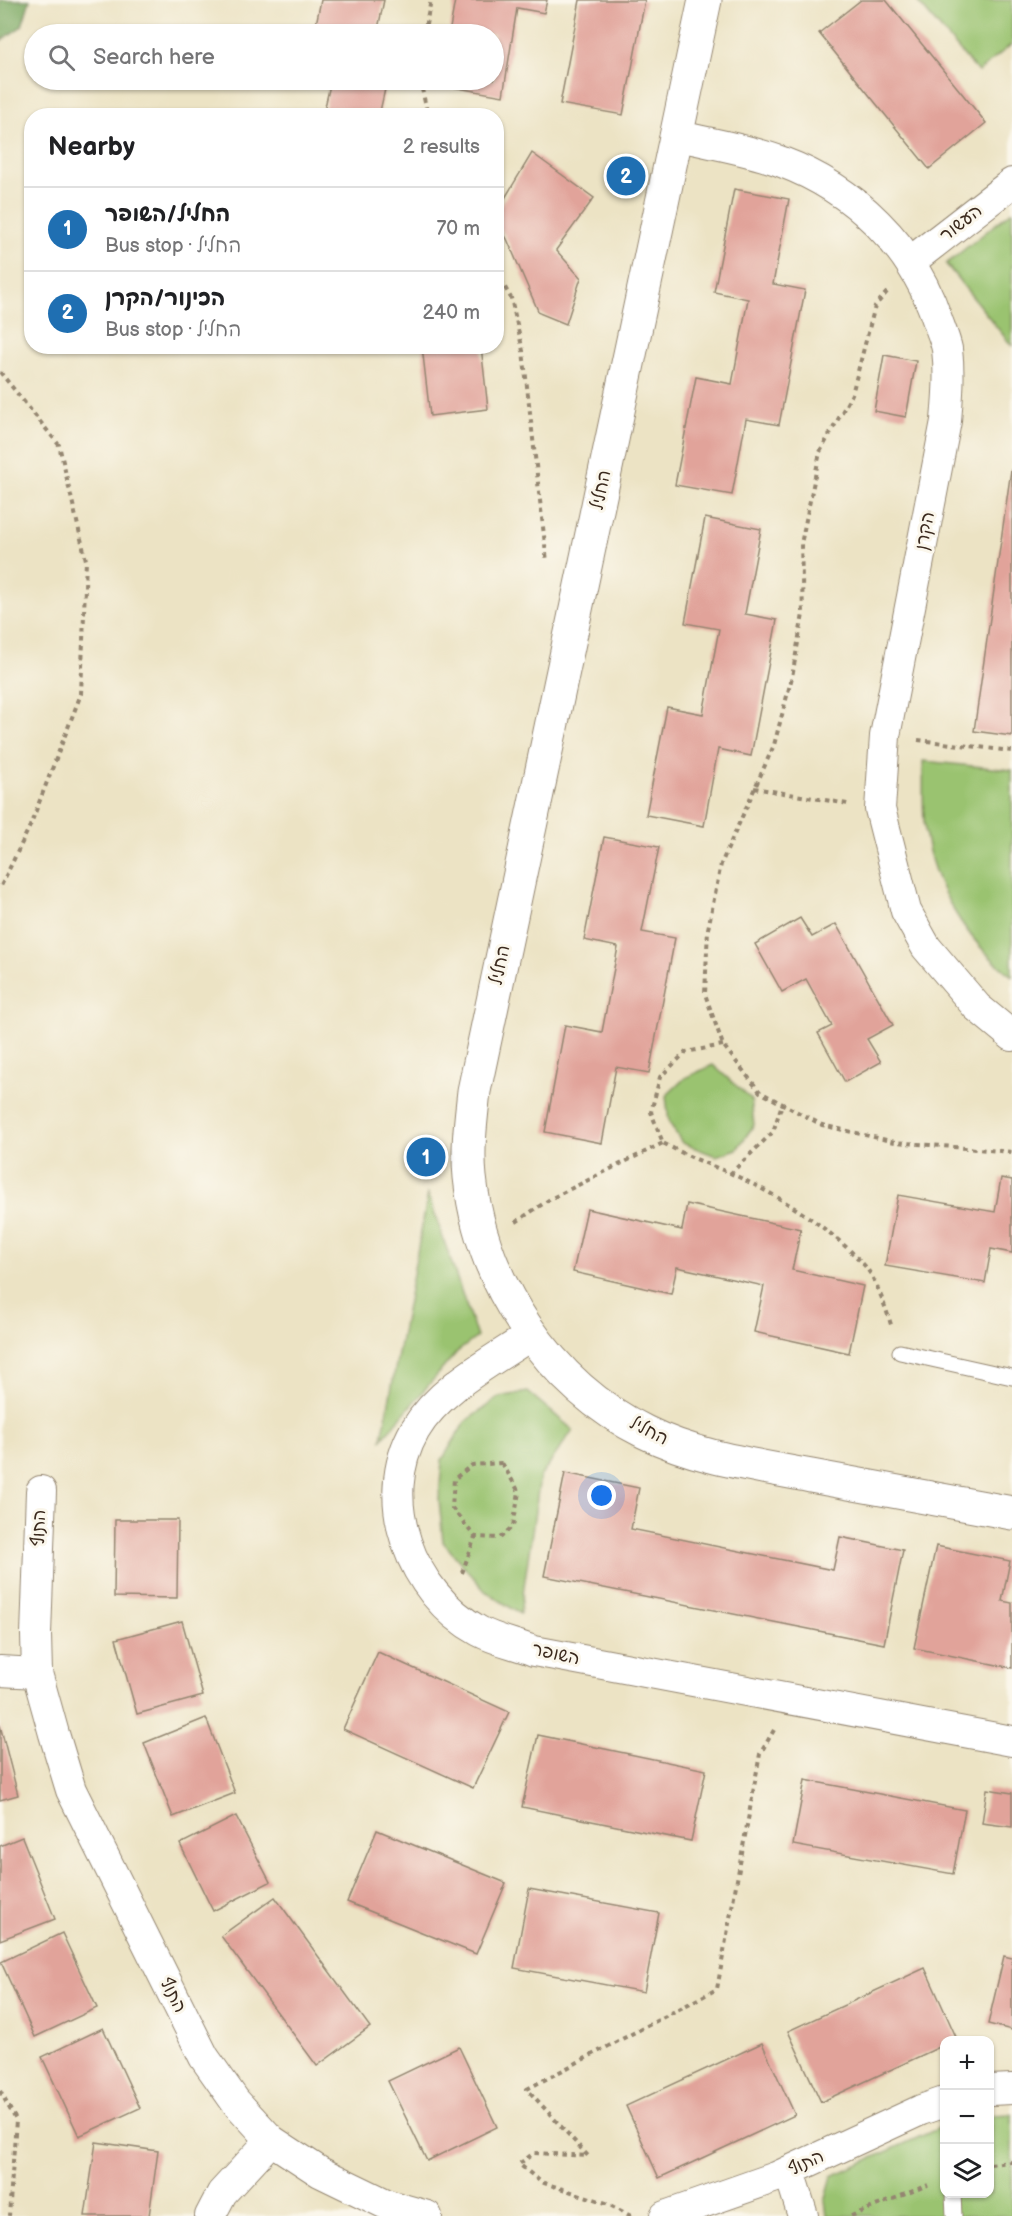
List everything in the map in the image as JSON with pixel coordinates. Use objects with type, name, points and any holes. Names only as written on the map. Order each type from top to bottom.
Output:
[{"type":"street","name":"החליל","points":[[705,0],[474,1091],[469,1135],[470,1175],[484,1245],[512,1305],[547,1357],[603,1405],[644,1432],[720,1459],[1012,1514]]},
{"type":"street","name":"הקרן","points":[[676,135],[782,162],[818,179],[850,199],[884,228],[910,262],[930,297],[943,337],[950,379],[946,422],[885,736],[879,809],[906,911],[926,947],[977,1007],[1012,1035]]},
{"type":"street","name":"העשור","points":[[910,262],[1012,183]]},
{"type":"street","name":"השופר","points":[[531,1335],[445,1394],[416,1429],[404,1456],[399,1499],[409,1556],[427,1587],[478,1631],[534,1651],[1012,1741]]},
{"type":"street","name":"התוף","points":[[41,1491],[36,1635],[38,1673],[71,1790],[204,2057],[235,2101],[271,2140],[320,2172],[388,2205],[427,2216]]},
{"type":"street","points":[[0,1671],[38,1673]]},
{"type":"street","points":[[994,2090],[1012,2089]]},
{"type":"street","name":"התוף","points":[[665,2216],[789,2171],[921,2110],[940,2104]]},
{"type":"street","points":[[210,2216],[222,2193],[271,2140]]},
{"type":"street","points":[[789,2171],[803,2216]]},
{"type":"lane","points":[[900,1352],[1012,1377]]},
{"type":"lane","points":[[953,2198],[954,2216]]},
{"type":"path","points":[[426,24],[431,0]]},
{"type":"path","points":[[422,90],[426,108]]},
{"type":"path","points":[[910,262],[875,306],[852,394],[820,452],[801,544],[803,614],[792,677],[774,744],[721,864],[708,929],[705,994],[723,1045],[760,1092],[822,1125],[895,1142],[1012,1152]]},
{"type":"path","points":[[504,286],[511,298],[523,351],[548,564],[581,582]]},
{"type":"path","points":[[0,372],[59,446],[86,560],[81,694],[30,826],[0,888]]},
{"type":"path","points":[[885,736],[1012,751]]},
{"type":"path","points":[[754,788],[879,809]]},
{"type":"path","points":[[723,1045],[686,1052],[660,1077],[651,1112],[663,1143],[693,1160],[730,1174],[774,1196],[819,1224],[866,1267],[887,1312],[900,1352]]},
{"type":"path","points":[[730,1174],[773,1132],[782,1104]]},
{"type":"path","points":[[484,1245],[550,1199],[663,1143]]},
{"type":"path","points":[[502,1463],[519,1492],[513,1526],[500,1538],[475,1537],[452,1508],[454,1479],[472,1465],[502,1463]]},
{"type":"path","points":[[631,2216],[606,2203],[541,2182],[519,2164],[534,2153],[588,2156],[527,2089],[717,1989],[760,1754],[790,1700]]},
{"type":"path","points":[[0,2091],[16,2120],[9,2216]]},
{"type":"path","points":[[994,2164],[1012,2162]]},
{"type":"path","points":[[851,2216],[934,2183]]},
{"type":"green space","points":[[0,0],[30,0],[22,26],[0,41]]},
{"type":"green space","points":[[916,0],[1012,0],[1012,44],[978,72]]},
{"type":"green space","points":[[1012,211],[1012,346],[946,264]]},
{"type":"green space","points":[[923,761],[1012,770],[1012,976],[980,947],[967,930],[954,911],[935,872],[925,830]]},
{"type":"green space","points":[[713,1065],[751,1099],[754,1125],[737,1149],[716,1156],[682,1143],[669,1122],[666,1096],[685,1078]]},
{"type":"green space","points":[[428,1194],[477,1337],[457,1352],[382,1439]]},
{"type":"green space","points":[[528,1392],[573,1430],[540,1477],[520,1614],[485,1591],[443,1542],[439,1499],[442,1460],[465,1422],[499,1397]]},
{"type":"green space","points":[[1012,2114],[1012,2216],[827,2216],[825,2201],[832,2176],[940,2128],[940,2198],[994,2198],[994,2115]]},
{"type":"building","points":[[321,0],[384,0],[379,24],[316,24]]},
{"type":"building","points":[[455,0],[547,0],[544,13],[517,8],[504,90],[504,24],[451,24]]},
{"type":"building","points":[[580,0],[645,0],[623,115],[560,104]]},
{"type":"building","points":[[861,0],[886,0],[986,123],[929,169],[819,33]]},
{"type":"building","points":[[329,90],[385,90],[381,108],[325,108]]},
{"type":"building","points":[[469,90],[504,90],[503,96]]},
{"type":"building","points":[[532,153],[594,198],[556,250],[581,278],[566,324],[539,313],[504,234],[504,200]]},
{"type":"building","points":[[734,189],[789,199],[773,284],[805,290],[779,425],[746,419],[732,495],[675,485],[696,377],[732,384],[748,299],[714,292]]},
{"type":"building","points":[[423,354],[482,354],[488,409],[430,416]]},
{"type":"building","points":[[884,355],[916,361],[906,417],[874,411]]},
{"type":"building","points":[[1012,470],[1012,736],[974,731]]},
{"type":"building","points":[[705,518],[761,529],[745,614],[777,620],[751,756],[718,749],[704,826],[646,815],[667,707],[703,714],[719,629],[685,623]]},
{"type":"building","points":[[604,837],[659,847],[642,932],[675,938],[649,1073],[616,1067],[602,1143],[545,1132],[565,1025],[602,1032],[618,947],[584,940]]},
{"type":"building","points":[[800,918],[812,937],[836,924],[893,1025],[867,1039],[881,1062],[845,1082],[818,1033],[832,1026],[806,979],[782,992],[755,944]]},
{"type":"building","points":[[1001,1178],[1012,1180],[1012,1253],[991,1249],[985,1283],[885,1266],[898,1195],[995,1212]]},
{"type":"building","points":[[687,1204],[801,1229],[792,1270],[863,1286],[849,1353],[754,1332],[764,1286],[677,1267],[671,1294],[573,1272],[587,1209],[682,1230]]},
{"type":"building","points":[[565,1473],[639,1488],[631,1529],[833,1570],[840,1537],[903,1550],[884,1644],[544,1576]]},
{"type":"building","points":[[115,1520],[178,1520],[177,1598],[114,1597]]},
{"type":"building","points":[[936,1546],[1010,1561],[1002,1601],[1012,1603],[1012,1668],[914,1648]]},
{"type":"building","points":[[182,1621],[203,1696],[137,1714],[116,1639]]},
{"type":"building","points":[[378,1652],[509,1712],[473,1788],[343,1729]]},
{"type":"building","points":[[206,1718],[235,1793],[173,1817],[144,1743]]},
{"type":"building","points":[[0,1725],[18,1795],[0,1800]]},
{"type":"building","points":[[538,1735],[706,1770],[691,1841],[522,1807]]},
{"type":"building","points":[[805,1780],[965,1810],[953,1874],[793,1845]]},
{"type":"building","points":[[987,1789],[1012,1793],[1012,1827],[982,1823]]},
{"type":"building","points":[[236,1816],[270,1882],[213,1911],[180,1844]]},
{"type":"building","points":[[377,1830],[506,1883],[476,1954],[347,1902]]},
{"type":"building","points":[[22,1837],[55,1919],[0,1940],[0,1846]]},
{"type":"building","points":[[529,1889],[659,1913],[644,1992],[514,1968]]},
{"type":"building","points":[[275,1897],[370,2027],[317,2066],[221,1936]]},
{"type":"building","points":[[62,1933],[97,2008],[35,2037],[1,1962]]},
{"type":"building","points":[[1004,1956],[1012,1958],[1012,2030],[988,2024]]},
{"type":"building","points":[[925,1968],[956,2036],[940,2036],[940,2047],[821,2102],[788,2031]]},
{"type":"building","points":[[103,2028],[140,2108],[79,2136],[42,2057]]},
{"type":"building","points":[[762,2043],[795,2115],[659,2178],[626,2106]]},
{"type":"building","points":[[459,2047],[497,2127],[427,2161],[388,2081]]},
{"type":"building","points":[[96,2142],[158,2151],[149,2216],[85,2216]]},
{"type":"place","name":"הכינור/הקרן","points":[[626,176]]},
{"type":"place","name":"החליל/השופר","points":[[426,1157]]}]
